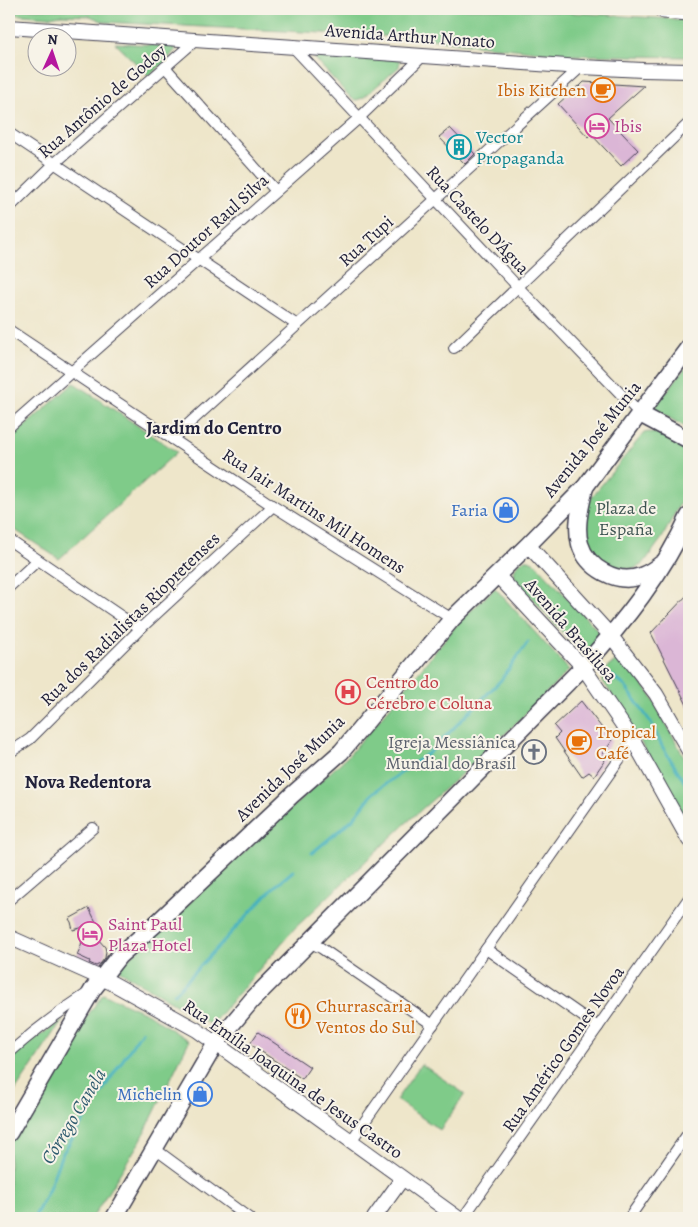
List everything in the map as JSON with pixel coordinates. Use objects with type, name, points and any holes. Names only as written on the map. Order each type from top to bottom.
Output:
[{"type":"highway","points":[[664,9],[689,11]]},
{"type":"main road","name":"Avenida Arthur Nonato","points":[[9,27],[581,67],[689,71]]},
{"type":"main road","name":"Avenida José Munia","points":[[9,1133],[97,984],[119,956],[341,752],[452,619],[498,576],[585,487],[689,347]]},
{"type":"main road","points":[[640,414],[689,440]]},
{"type":"main road","points":[[627,431],[663,426]]},
{"type":"main road","points":[[585,487],[579,514],[580,545],[586,556],[598,569],[624,579],[641,576],[654,570],[665,561]]},
{"type":"main road","points":[[114,1218],[216,1043],[252,1000],[584,667],[640,600],[678,541],[689,516]]},
{"type":"main road","name":"Avenida Brasilusa","points":[[528,545],[611,636],[656,694],[689,751]]},
{"type":"main road","name":"Avenida Brasilusa","points":[[498,576],[584,667],[633,740],[689,840]]},
{"type":"main road","name":"Rua Emília Joaquina de Jesus Castro","points":[[9,937],[97,984],[112,983],[197,1030],[458,1218]]},
{"type":"main road","points":[[374,1218],[402,1178]]},
{"type":"street","name":"Rua Antônio de Godoy","points":[[9,208],[56,163],[196,40]]},
{"type":"street","name":"Rua Castelo D'Água","points":[[293,47],[640,414]]},
{"type":"street","name":"Rua Doutor Raul Silva","points":[[9,428],[359,118],[423,56]]},
{"type":"street","points":[[165,67],[276,191]]},
{"type":"street","name":"Rua Tupi","points":[[172,439],[581,67]]},
{"type":"street","points":[[454,348],[689,123]]},
{"type":"street","points":[[9,132],[297,325]]},
{"type":"street","name":"Rua Jair Martins Mil Homens","points":[[9,330],[272,506],[452,619]]},
{"type":"street","name":"Rua dos Radialistas Riopretenses","points":[[9,752],[30,739],[141,628],[272,506]]},
{"type":"street","points":[[9,540],[141,628]]},
{"type":"street","points":[[9,587],[38,560]]},
{"type":"street","points":[[351,1141],[633,740]]},
{"type":"street","points":[[9,900],[93,828]]},
{"type":"street","name":"Rua Américo Gomes Novoa","points":[[463,1218],[689,898]]},
{"type":"street","points":[[309,942],[321,948],[433,1025]]},
{"type":"street","points":[[486,949],[598,1027]]},
{"type":"street","points":[[9,1053],[97,984]]},
{"type":"street","points":[[629,1218],[689,1132]]},
{"type":"street","points":[[155,1149],[249,1218]]},
{"type":"green space","points":[[9,9],[511,9],[689,20],[689,57],[569,55],[422,38],[104,22],[90,16],[61,15],[50,17],[9,14]]},
{"type":"green space","points":[[115,43],[173,46],[176,49],[149,76]]},
{"type":"green space","points":[[317,54],[400,60],[399,67],[363,98],[356,100],[351,98],[315,59]]},
{"type":"green space","points":[[689,363],[689,429],[655,410],[656,405]]},
{"type":"green space","points":[[74,383],[177,452],[59,559],[9,526],[9,440]]},
{"type":"green space","name":"Plaza de España","points":[[644,433],[660,434],[689,450],[689,486],[662,538],[643,564],[633,569],[614,567],[598,556],[588,542],[585,534],[584,515],[590,499]]},
{"type":"green space","points":[[523,560],[535,563],[600,633],[593,647],[577,649],[516,580],[515,568]]},
{"type":"green space","points":[[495,588],[569,670],[491,748],[405,824],[294,929],[211,1025],[117,969],[348,756],[458,623]]},
{"type":"green space","points":[[619,659],[630,667],[650,694],[689,766],[689,828],[632,727],[603,681],[603,673]]},
{"type":"green space","points":[[103,994],[148,1014],[189,1041],[142,1138],[92,1218],[9,1218],[9,1144],[80,1026]]},
{"type":"green space","points":[[63,1020],[9,1100],[9,1061],[30,1042]]},
{"type":"green space","points":[[421,1064],[465,1094],[440,1130],[396,1100]]},
{"type":"building","points":[[584,82],[644,86],[608,118],[638,150],[621,166],[591,134],[588,137],[558,104]]},
{"type":"building","name":"Vector Propaganda","points":[[450,128],[475,154],[465,164],[439,137]]},
{"type":"building","points":[[689,593],[689,709],[651,633]]},
{"type":"building","points":[[581,701],[612,741],[601,757],[605,760],[594,776],[589,772],[582,777],[555,738],[560,733],[554,726]]},
{"type":"building","name":"Saint Paul Plaza Hotel","points":[[89,908],[96,922],[98,939],[106,951],[105,958],[96,966],[77,955],[81,946],[84,927],[73,930],[69,919]]},
{"type":"building","points":[[258,1032],[310,1067],[302,1079],[250,1044]]},
{"type":"waterway","name":"Córrego Canela","points":[[312,853],[354,818],[373,793],[430,752],[501,680],[528,642]]},
{"type":"waterway","points":[[611,675],[625,686],[650,721],[662,746],[689,789]]},
{"type":"waterway","name":"Córrego Canela","points":[[174,994],[273,888],[293,871]]},
{"type":"waterway","name":"Córrego Canela","points":[[34,1218],[48,1191],[61,1156],[142,1031]]},
{"type":"place","name":"Ibis Kitchen","points":[[603,90]]},
{"type":"place","name":"Ibis","points":[[597,126]]},
{"type":"place","name":"Vector Propaganda","points":[[459,147]]},
{"type":"place","name":"Faria","points":[[506,510]]},
{"type":"place","name":"Centro do Cérebro e Coluna","points":[[348,692]]},
{"type":"place","name":"Tropical Café","points":[[579,742]]},
{"type":"place","name":"Igreja Messiânica Mundial do Brasil","points":[[534,752]]},
{"type":"place","name":"Saint Paul Plaza Hotel","points":[[90,934]]},
{"type":"place","name":"Churrascaria Ventos do Sul","points":[[298,1016]]},
{"type":"place","name":"Michelin","points":[[200,1094]]},
{"type":"district","name":"Jardim do Centro","points":[[214,427]]},
{"type":"district","name":"Nova Redentora","points":[[88,781]]}]
